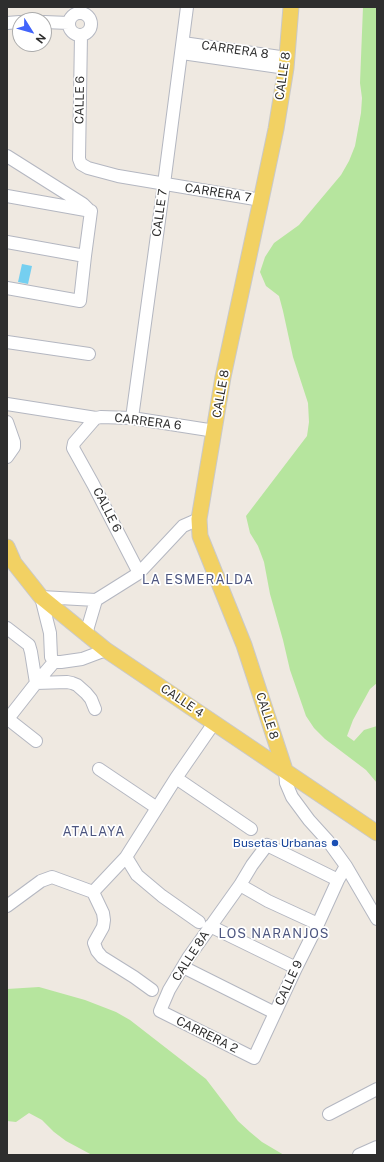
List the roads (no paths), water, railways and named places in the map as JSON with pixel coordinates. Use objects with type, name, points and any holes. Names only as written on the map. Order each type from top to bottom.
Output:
[{"type":"main road","name":"CALLE 8","points":[[284,770],[244,645],[200,536],[199,519],[223,377],[276,129],[286,63],[291,7]]},
{"type":"main road","name":"CALLE 4","points":[[7,547],[14,563],[41,598],[106,650],[377,833]]},
{"type":"street","name":"CALLE 7","points":[[132,418],[187,7]]},
{"type":"street","points":[[80,10],[89,18],[91,24],[87,33],[81,35],[74,34],[72,32],[69,23],[73,16],[80,10]]},
{"type":"street","points":[[52,22],[69,23]]},
{"type":"street","name":"CALLE 6","points":[[81,35],[79,159],[81,164]]},
{"type":"street","name":"CARRERA 8","points":[[182,48],[286,63]]},
{"type":"street","points":[[7,156],[83,204],[91,211]]},
{"type":"street","name":"CARRERA 7","points":[[81,164],[88,168],[118,176],[262,200]]},
{"type":"street","points":[[7,196],[91,211]]},
{"type":"street","points":[[7,288],[80,301],[91,211]]},
{"type":"street","points":[[7,242],[85,256]]},
{"type":"street","points":[[7,342],[89,354]]},
{"type":"street","name":"CARRERA 6","points":[[7,404],[96,418],[132,418],[215,431]]},
{"type":"street","name":"CALLE 6","points":[[96,418],[76,440],[73,448],[139,573]]},
{"type":"street","points":[[7,422],[14,442],[14,448],[7,457]]},
{"type":"street","points":[[54,662],[51,657],[50,633],[41,598],[96,600],[139,573],[183,526],[199,519]]},
{"type":"street","points":[[87,634],[96,600]]},
{"type":"street","points":[[7,628],[29,645],[36,684]]},
{"type":"street","points":[[54,662],[82,659],[106,650]]},
{"type":"street","points":[[36,741],[7,719],[54,662]]},
{"type":"street","points":[[36,684],[67,682],[77,685],[91,699],[94,709]]},
{"type":"street","points":[[93,892],[126,857],[176,778],[214,723]]},
{"type":"street","points":[[99,769],[157,808]]},
{"type":"street","points":[[284,770],[286,783],[292,798],[328,841],[346,866],[377,918]]},
{"type":"street","points":[[176,778],[251,829]]},
{"type":"street","name":"CALLE 8A","points":[[160,1011],[168,990],[184,967],[205,924],[240,885],[267,844],[338,880]]},
{"type":"street","points":[[126,857],[136,875],[162,896],[205,924],[296,968]]},
{"type":"street","name":"CALLE 9","points":[[254,1058],[346,866]]},
{"type":"street","points":[[7,906],[41,881],[52,877],[93,892],[103,913],[104,920],[103,927],[94,943],[97,951],[102,957],[152,990]]},
{"type":"street","points":[[240,885],[268,901],[318,924]]},
{"type":"street","points":[[184,967],[275,1013]]},
{"type":"street","name":"CARRERA 2","points":[[160,1011],[254,1058]]},
{"type":"street","points":[[329,1114],[377,1089]]},
{"type":"street","points":[[359,1155],[377,1147]]},
{"type":"water","points":[[22,264],[32,266],[28,284],[18,282]]},
{"type":"place","name":"Busetas Urbanas","points":[[335,843]]},
{"type":"district","name":"LA ESMERALDA","points":[[198,580]]},
{"type":"district","name":"ATALAYA","points":[[94,832]]},
{"type":"district","name":"LOS NARANJOS","points":[[274,934]]}]
